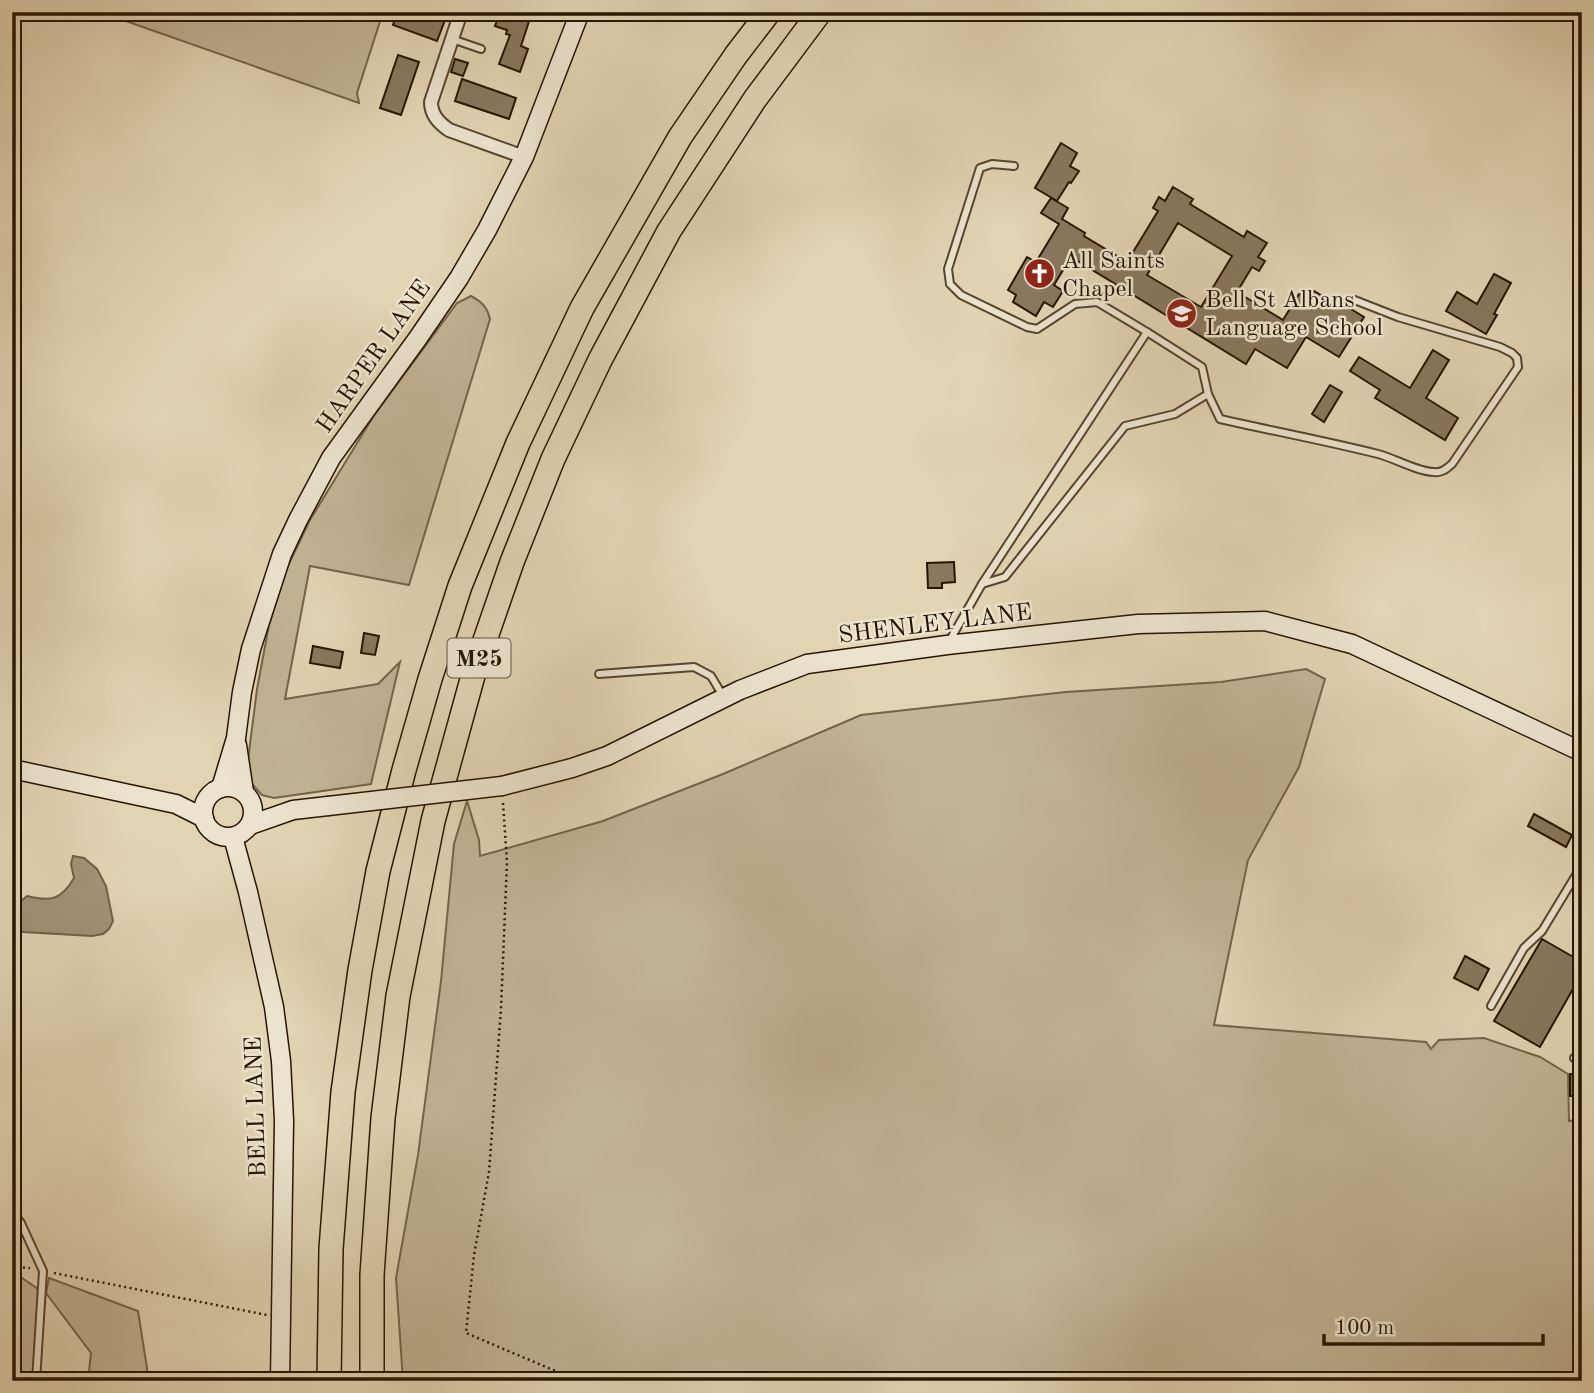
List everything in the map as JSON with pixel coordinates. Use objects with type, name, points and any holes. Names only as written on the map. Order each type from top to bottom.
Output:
[{"type":"highway","name":"M25","points":[[329,1381],[331,1249],[342,1093],[378,871],[430,679],[460,586],[518,443],[582,309],[680,137],[769,12]]},
{"type":"highway","name":"M25","points":[[372,1381],[372,1275],[383,1118],[398,996],[433,821],[474,672],[512,562],[553,459],[606,348],[669,231],[755,99],[820,12]]},
{"type":"main road","name":"HARPER LANE","points":[[214,793],[236,738],[251,649],[282,554],[331,458],[418,338],[459,278],[487,230],[524,157],[580,12]]},
{"type":"main road","name":"SHENLEY LANE","points":[[250,825],[293,810],[502,786],[559,772],[607,755],[740,690],[807,664],[1138,624],[1265,621],[1352,644],[1582,752]]},
{"type":"main road","name":"HARPER LANE","points":[[236,738],[247,795]]},
{"type":"main road","points":[[12,769],[176,804],[204,818]]},
{"type":"main road","points":[[176,804],[229,787],[237,788],[247,795],[254,812],[246,830],[233,837],[218,835],[212,831],[203,811],[214,793]]},
{"type":"main road","name":"SHENLEY LANE","points":[[247,795],[293,810]]},
{"type":"main road","name":"BELL LANE","points":[[233,837],[274,1007],[281,1061],[284,1121],[280,1381]]},
{"type":"street","points":[[461,12],[431,102],[431,110],[449,130],[524,157]]},
{"type":"lane","points":[[452,39],[481,49]]},
{"type":"lane","points":[[1014,166],[992,164],[980,168],[948,269],[950,284],[961,295],[1027,327],[1037,329],[1075,304],[1097,302],[1202,367],[1208,394],[1220,419],[1348,446],[1389,457],[1427,472],[1445,471],[1461,452],[1518,367],[1517,358],[1500,346],[1398,317],[1352,299]]},
{"type":"lane","points":[[947,645],[982,584],[1147,332]]},
{"type":"lane","points":[[982,584],[1005,577],[1125,426],[1175,414],[1208,394]]},
{"type":"lane","points":[[599,674],[694,667],[712,676],[724,698]]},
{"type":"lane","points":[[1491,1006],[1524,948],[1542,931],[1582,865]]},
{"type":"lane","points":[[1574,1058],[1582,1051]]},
{"type":"lane","points":[[12,1211],[21,1223],[43,1270],[36,1381]]},
{"type":"path","points":[[502,786],[507,862],[501,1010],[489,1172],[474,1255],[466,1333],[579,1381]]},
{"type":"path","points":[[1572,1107],[1582,1106]]},
{"type":"path","points":[[12,1267],[43,1270],[281,1317]]},
{"type":"shaded area","points":[[100,12],[383,12],[357,93],[359,103]]},
{"type":"shaded area","points":[[471,296],[484,305],[490,319],[409,585],[310,566],[285,699],[378,684],[400,662],[371,784],[274,798],[262,795],[251,783],[248,760],[269,625],[286,570],[310,520],[373,417],[457,303]]},
{"type":"shaded area","points":[[1306,669],[1325,679],[1299,767],[1248,860],[1214,1025],[1426,1042],[1431,1049],[1439,1040],[1484,1038],[1540,1057],[1568,1074],[1569,1121],[1582,1119],[1582,1381],[403,1381],[396,1278],[418,1155],[441,981],[454,844],[467,801],[479,840],[480,856],[603,821],[723,774],[861,715],[1066,692],[1221,682]]},
{"type":"shaded area","points":[[73,856],[84,858],[97,869],[106,886],[113,921],[109,929],[103,934],[92,936],[23,932],[14,924],[18,905],[27,896],[49,899],[65,891],[74,878],[71,864]]},
{"type":"shaded area","points":[[12,1271],[38,1289],[33,1381],[12,1381]]},
{"type":"shaded area","points":[[49,1278],[138,1311],[149,1381],[88,1381],[91,1353],[46,1293]]},
{"type":"building","points":[[397,12],[424,12],[445,20],[437,41],[393,25]]},
{"type":"building","points":[[500,12],[532,12],[521,46],[528,49],[520,72],[499,64],[510,35],[506,34],[507,30],[495,26]]},
{"type":"building","points":[[398,55],[419,62],[401,115],[380,108]]},
{"type":"building","points":[[455,59],[468,63],[463,76],[451,72]]},
{"type":"building","points":[[462,79],[516,98],[509,119],[455,101]]},
{"type":"building","points":[[1061,143],[1077,153],[1070,166],[1079,171],[1057,201],[1035,188]]},
{"type":"building","points":[[1173,187],[1193,199],[1190,204],[1244,237],[1247,231],[1267,243],[1258,257],[1265,261],[1259,271],[1252,267],[1237,292],[1283,320],[1299,294],[1308,299],[1314,291],[1344,309],[1346,306],[1364,317],[1339,357],[1306,337],[1287,368],[1255,349],[1246,364],[1071,257],[1054,285],[1063,291],[1053,307],[1044,302],[1036,316],[1013,302],[1016,295],[1008,290],[1027,257],[1036,262],[1059,224],[1041,213],[1051,198],[1068,208],[1062,219],[1127,262],[1158,211],[1153,208],[1159,197],[1165,201]],"holes":[[[1178,223],[1232,256],[1201,307],[1147,275]]]},
{"type":"building","points":[[1494,274],[1511,283],[1486,334],[1446,311],[1457,292],[1477,304]]},
{"type":"building","points":[[1433,350],[1449,360],[1426,398],[1458,418],[1445,440],[1375,398],[1380,390],[1350,371],[1359,357],[1410,388]]},
{"type":"building","points":[[1330,385],[1342,392],[1324,422],[1312,414]]},
{"type":"building","points":[[954,562],[955,582],[942,583],[942,588],[928,588],[927,563]]},
{"type":"building","points":[[364,633],[379,636],[375,655],[361,653]]},
{"type":"building","points":[[313,646],[343,652],[340,668],[310,663]]},
{"type":"building","points":[[1534,814],[1572,835],[1566,847],[1528,826]]},
{"type":"building","points":[[1542,939],[1582,962],[1582,973],[1540,1047],[1494,1021]]},
{"type":"building","points":[[1465,956],[1489,969],[1478,990],[1454,978]]},
{"type":"building","points":[[1570,1074],[1582,1074],[1582,1096],[1570,1096]]},
{"type":"place","name":"All Saints Chapel","points":[[1039,274]]},
{"type":"place","name":"Bell St Albans Language School","points":[[1182,313]]}]
